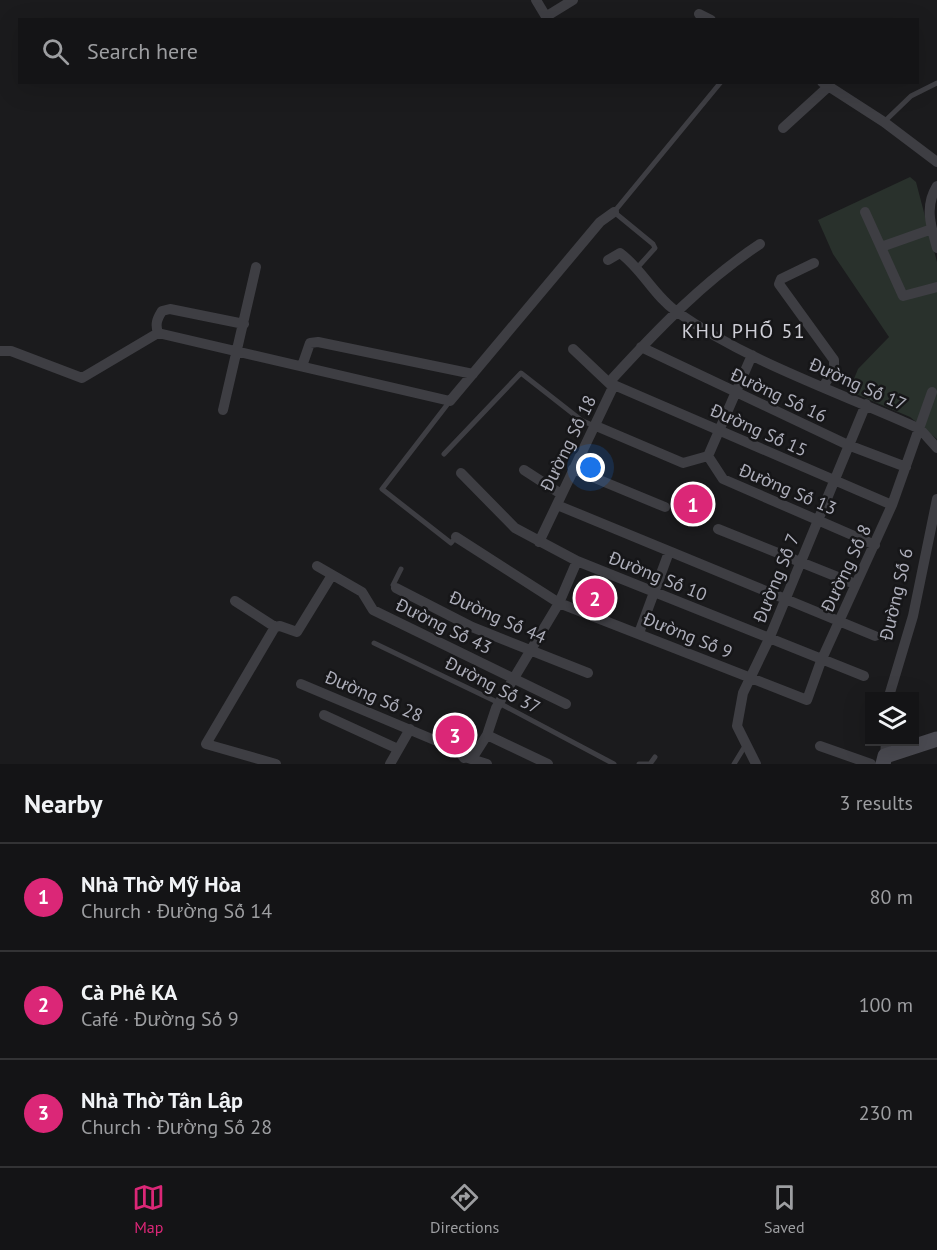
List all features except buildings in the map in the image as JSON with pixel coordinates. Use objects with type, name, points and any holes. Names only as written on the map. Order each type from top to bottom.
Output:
[{"type":"street","points":[[536,0],[547,18],[573,0]]},
{"type":"street","points":[[699,14],[707,18]]},
{"type":"street","points":[[783,128],[825,84],[884,122],[937,162]]},
{"type":"street","points":[[937,186],[929,200],[932,229],[937,248]]},
{"type":"street","points":[[0,351],[11,351],[82,378],[158,333],[450,401],[600,222],[614,212]]},
{"type":"street","points":[[865,212],[903,296],[937,287]]},
{"type":"street","points":[[881,247],[932,229]]},
{"type":"street","name":"Đường Số 18","points":[[539,542],[596,426],[612,384],[641,348],[676,311],[739,258],[760,244]]},
{"type":"street","name":"Đường Số 17","points":[[608,260],[620,253],[637,268],[676,311],[752,355],[920,429]]},
{"type":"street","points":[[814,263],[781,279],[779,284],[834,360],[834,369],[823,387]]},
{"type":"street","points":[[223,410],[256,267]]},
{"type":"street","points":[[158,333],[157,320],[162,311],[170,309],[244,324]]},
{"type":"street","points":[[302,366],[310,343],[318,342],[473,374]]},
{"type":"street","name":"Đường Số 16","points":[[641,348],[848,445],[906,467]]},
{"type":"street","name":"Đường Số 15","points":[[573,349],[612,384],[892,506]]},
{"type":"street","points":[[596,426],[683,463],[708,456],[752,355]]},
{"type":"street","name":"Đường Số 8","points":[[752,678],[807,700],[821,661],[892,506],[932,392]]},
{"type":"street","name":"Đường Số 7","points":[[756,764],[737,726],[743,693],[769,639],[866,404]]},
{"type":"street","points":[[920,429],[937,448]]},
{"type":"street","name":"Đường Số 13","points":[[708,456],[723,479],[875,545]]},
{"type":"street","points":[[573,469],[665,507]]},
{"type":"street","points":[[524,470],[561,494]]},
{"type":"street","name":"Đường Số 10","points":[[461,474],[515,528],[539,542],[577,561],[821,661],[864,676]]},
{"type":"street","name":"Đường Số 6","points":[[890,692],[913,616],[937,499]]},
{"type":"street","points":[[557,505],[875,636]]},
{"type":"street","points":[[718,529],[855,584]]},
{"type":"street","name":"Đường Số 9","points":[[456,537],[560,603],[752,678]]},
{"type":"street","points":[[639,633],[669,552]]},
{"type":"street","points":[[466,760],[487,735],[499,703],[560,603],[577,561]]},
{"type":"street","name":"Đường Số 43","points":[[317,566],[362,592],[373,610],[566,704]]},
{"type":"street","points":[[235,602],[275,627],[280,626],[293,632],[299,631],[332,575]]},
{"type":"street","name":"Đường Số 44","points":[[396,588],[472,627],[588,673]]},
{"type":"street","points":[[275,627],[206,744],[245,760],[276,764]]},
{"type":"street","name":"Đường Số 28","points":[[301,684],[458,750],[466,760],[487,764]]},
{"type":"street","points":[[324,715],[398,749]]},
{"type":"street","points":[[390,764],[410,729]]},
{"type":"street","points":[[487,735],[548,764]]},
{"type":"street","points":[[820,746],[881,756],[937,739]]},
{"type":"lane","points":[[884,122],[911,96],[937,83]]},
{"type":"lane","points":[[637,268],[655,248],[614,212],[720,84]]},
{"type":"lane","points":[[444,454],[521,373],[581,420],[596,426]]},
{"type":"lane","points":[[450,401],[382,489],[450,543],[456,537]]},
{"type":"lane","points":[[396,588],[393,585],[401,569]]},
{"type":"lane","name":"Đường Số 37","points":[[374,643],[499,703],[597,755],[603,761],[614,764]]},
{"type":"lane","points":[[734,764],[745,746]]},
{"type":"lane","points":[[639,764],[650,764],[655,757]]},
{"type":"shaded area","points":[[910,177],[916,182],[937,262],[937,439],[910,417],[849,391],[858,369],[889,337],[833,254],[818,220]]},
{"type":"place","name":"Nhà Thờ Mỹ Hòa","points":[[693,504]]},
{"type":"place","name":"Cà Phê KA","points":[[595,598]]},
{"type":"place","name":"Nhà Thờ Tân Lập","points":[[455,735]]},
{"type":"district","name":"KHU PHỐ 51","points":[[744,331]]}]
